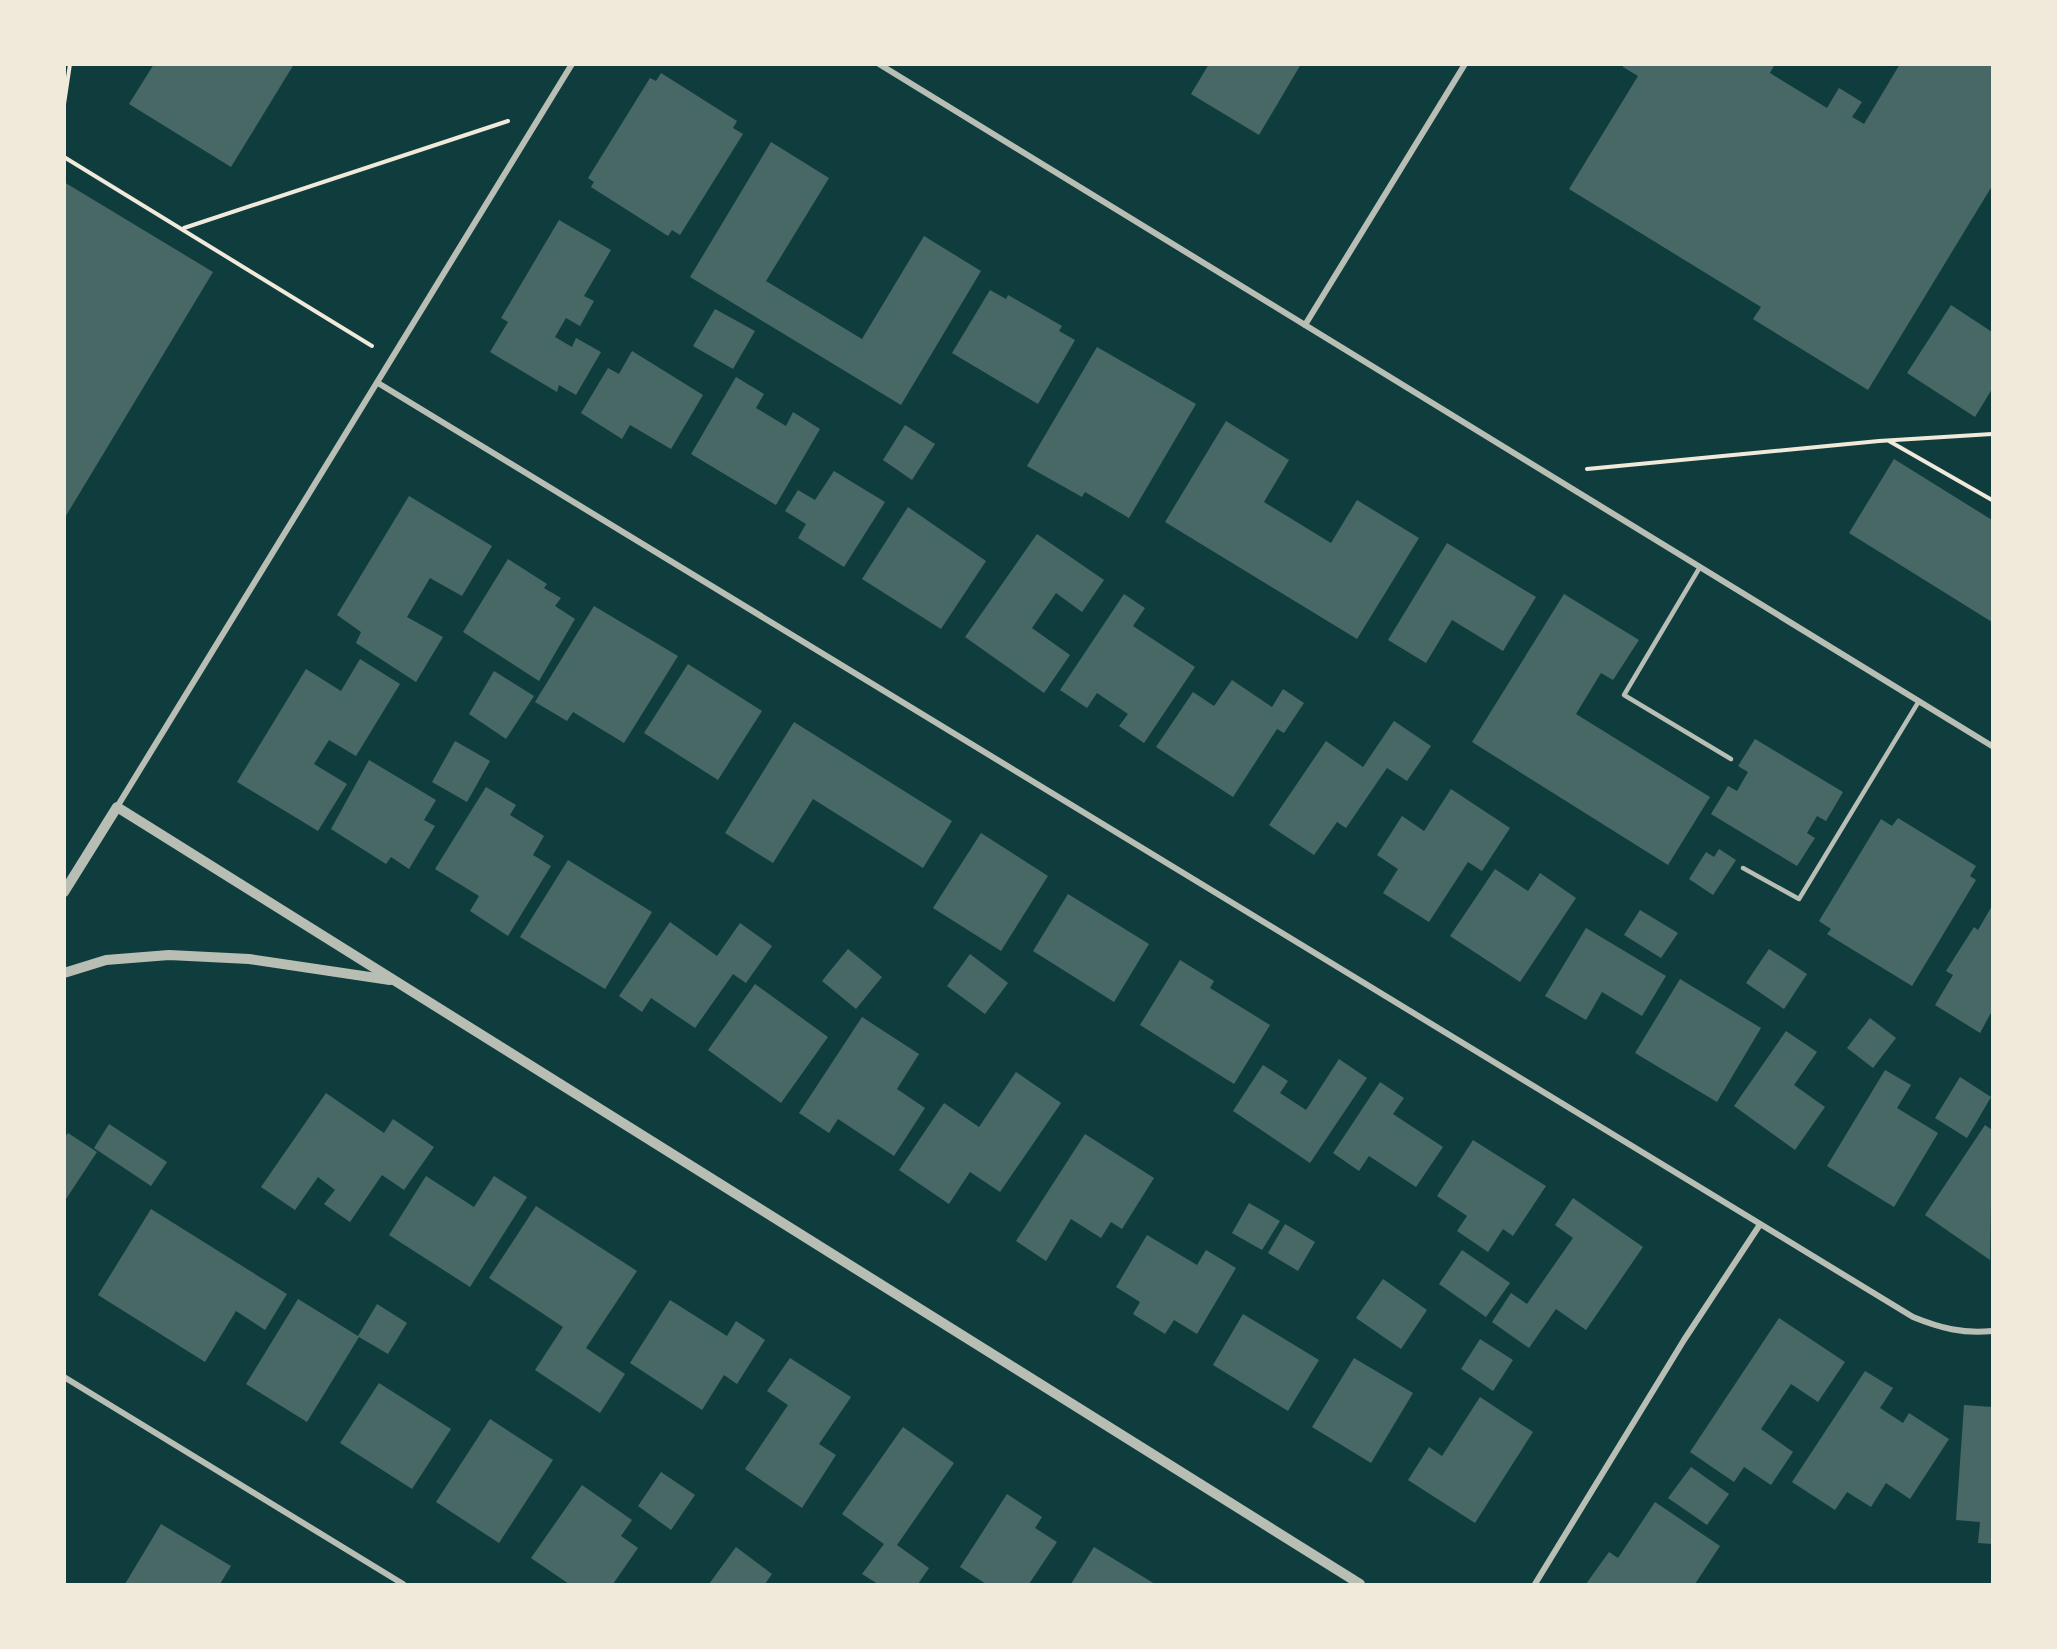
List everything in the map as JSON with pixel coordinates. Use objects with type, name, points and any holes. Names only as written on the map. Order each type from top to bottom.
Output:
[{"type":"street","points":[[64,892],[572,64]]},
{"type":"street","points":[[879,64],[1992,746]]},
{"type":"street","points":[[1305,324],[1465,64]]},
{"type":"street","points":[[378,383],[1759,1226],[1912,1317],[1940,1328],[1971,1334],[1992,1332]]},
{"type":"street","points":[[117,807],[1360,1584]]},
{"type":"street","points":[[64,973],[106,960],[169,956],[249,959],[394,980]]},
{"type":"street","points":[[1536,1584],[1684,1340],[1759,1226]]},
{"type":"street","points":[[64,1377],[403,1584]]},
{"type":"lane","points":[[1700,567],[1624,695],[1731,759]]},
{"type":"lane","points":[[1743,868],[1799,899],[1919,701]]},
{"type":"path","points":[[64,104],[70,64]]},
{"type":"path","points":[[184,229],[545,109]]},
{"type":"path","points":[[64,157],[393,359]]},
{"type":"path","points":[[1546,473],[1887,440],[1992,434]]},
{"type":"path","points":[[1887,440],[1992,500]]},
{"type":"building","points":[[154,64],[294,64],[231,167],[129,104]]},
{"type":"building","points":[[1209,64],[1301,64],[1259,135],[1191,94]]},
{"type":"building","points":[[1624,64],[1775,64],[1770,73],[1827,108],[1839,88],[1862,102],[1852,117],[1864,124],[1900,64],[1992,64],[1992,186],[1868,390],[1753,319],[1761,307],[1569,189],[1638,76],[1623,67]]},
{"type":"building","points":[[661,73],[737,121],[733,128],[743,134],[680,235],[672,230],[668,236],[591,187],[594,182],[588,178],[650,78],[656,81]]},
{"type":"building","points":[[771,142],[829,178],[766,281],[862,339],[924,236],[981,271],[901,405],[690,277]]},
{"type":"building","points":[[64,182],[213,272],[64,519]]},
{"type":"building","points":[[559,220],[611,250],[584,296],[594,301],[580,326],[566,318],[555,337],[572,347],[576,338],[601,352],[576,395],[559,385],[557,392],[490,352],[508,322],[501,318]]},
{"type":"building","points":[[990,290],[1006,299],[1008,295],[1062,326],[1059,331],[1075,340],[1038,404],[952,353]]},
{"type":"building","points":[[1951,305],[1992,332],[1992,389],[1975,417],[1907,373]]},
{"type":"building","points":[[715,309],[755,331],[733,369],[693,346]]},
{"type":"building","points":[[1097,347],[1196,404],[1129,518],[1085,492],[1082,497],[1027,466]]},
{"type":"building","points":[[632,351],[703,395],[671,449],[630,425],[622,439],[581,413],[608,368],[619,374]]},
{"type":"building","points":[[736,377],[764,394],[756,408],[786,426],[793,412],[820,429],[776,505],[691,454]]},
{"type":"building","points":[[1226,421],[1289,460],[1264,502],[1331,543],[1357,500],[1419,538],[1357,639],[1165,522]]},
{"type":"building","points":[[905,425],[935,444],[912,480],[883,460]]},
{"type":"building","points":[[1894,459],[1992,520],[1992,622],[1849,533]]},
{"type":"building","points":[[834,471],[885,502],[844,567],[798,538],[806,524],[785,511],[798,490],[815,500]]},
{"type":"building","points":[[409,496],[492,546],[462,596],[430,578],[407,617],[443,637],[416,682],[356,643],[361,632],[337,615]]},
{"type":"building","points":[[908,507],[986,561],[941,629],[862,579]]},
{"type":"building","points":[[1037,534],[1104,580],[1082,612],[1056,593],[1032,628],[1070,655],[1044,693],[965,637]]},
{"type":"building","points":[[1447,543],[1536,597],[1503,651],[1452,620],[1426,663],[1388,640]]},
{"type":"building","points":[[508,559],[547,584],[544,588],[561,598],[555,606],[575,619],[539,681],[463,632]]},
{"type":"building","points":[[1124,594],[1145,608],[1133,626],[1195,667],[1144,743],[1119,726],[1128,714],[1097,693],[1087,708],[1060,690]]},
{"type":"building","points":[[1564,594],[1639,640],[1613,680],[1601,673],[1576,714],[1710,797],[1668,865],[1472,742]]},
{"type":"building","points":[[594,606],[678,656],[624,743],[573,712],[567,721],[535,702]]},
{"type":"building","points":[[360,659],[400,684],[356,756],[329,740],[314,764],[347,784],[318,831],[237,782],[306,669],[341,691]]},
{"type":"building","points":[[688,664],[762,711],[718,780],[644,733]]},
{"type":"building","points":[[494,671],[534,696],[506,739],[469,714]]},
{"type":"building","points":[[1232,680],[1272,707],[1283,689],[1304,703],[1284,733],[1277,729],[1233,797],[1156,747],[1193,692],[1214,706]]},
{"type":"building","points":[[1394,721],[1431,746],[1407,781],[1387,768],[1346,828],[1337,822],[1314,855],[1269,825],[1326,741],[1363,767]]},
{"type":"building","points":[[794,722],[952,821],[923,868],[813,799],[773,863],[725,833]]},
{"type":"building","points":[[1755,739],[1843,792],[1826,821],[1817,816],[1807,833],[1815,838],[1797,866],[1711,814],[1728,786],[1737,791],[1748,772],[1738,766]]},
{"type":"building","points":[[455,741],[490,761],[467,802],[432,782]]},
{"type":"building","points":[[369,760],[436,800],[424,820],[435,826],[409,869],[391,857],[386,864],[331,829]]},
{"type":"building","points":[[486,787],[516,805],[510,815],[544,836],[533,855],[551,866],[508,936],[470,911],[479,896],[435,869]]},
{"type":"building","points":[[1451,789],[1510,828],[1482,871],[1468,862],[1429,922],[1383,893],[1398,869],[1377,855],[1402,816],[1424,831]]},
{"type":"building","points":[[1898,818],[1976,866],[1970,876],[1976,880],[1912,986],[1827,934],[1831,929],[1819,921],[1881,819],[1892,826]]},
{"type":"building","points":[[981,833],[1048,876],[1001,951],[933,908]]},
{"type":"building","points":[[1719,849],[1736,860],[1713,895],[1689,879],[1706,852],[1714,857]]},
{"type":"building","points":[[568,860],[652,912],[605,989],[520,937]]},
{"type":"building","points":[[1495,869],[1528,891],[1540,873],[1576,898],[1520,982],[1450,936]]},
{"type":"building","points":[[1068,894],[1149,944],[1114,1002],[1033,951]]},
{"type":"building","points":[[1992,906],[1992,1011],[1980,1033],[1935,1005],[1953,975],[1946,971],[1974,927],[1978,930]]},
{"type":"building","points":[[1640,910],[1678,933],[1661,958],[1624,935]]},
{"type":"building","points":[[670,922],[717,956],[740,923],[772,946],[746,983],[733,974],[695,1028],[651,998],[642,1012],[619,996]]},
{"type":"building","points":[[1586,928],[1666,976],[1642,1016],[1602,992],[1586,1020],[1545,996]]},
{"type":"building","points":[[848,949],[882,977],[856,1009],[822,981]]},
{"type":"building","points":[[1769,949],[1807,974],[1784,1009],[1746,983]]},
{"type":"building","points":[[970,954],[1008,983],[985,1014],[947,986]]},
{"type":"building","points":[[1180,960],[1214,981],[1210,988],[1270,1025],[1234,1084],[1140,1025]]},
{"type":"building","points":[[1680,979],[1761,1028],[1717,1102],[1635,1053]]},
{"type":"building","points":[[755,984],[828,1037],[781,1103],[708,1050]]},
{"type":"building","points":[[862,1017],[919,1054],[897,1089],[925,1108],[894,1156],[838,1119],[829,1133],[799,1113]]},
{"type":"building","points":[[1870,1018],[1896,1038],[1873,1068],[1847,1048]]},
{"type":"building","points":[[1786,1031],[1817,1052],[1794,1085],[1825,1107],[1795,1150],[1734,1106]]},
{"type":"building","points":[[1339,1059],[1367,1078],[1310,1163],[1233,1111],[1263,1065],[1288,1081],[1280,1093],[1306,1110]]},
{"type":"building","points":[[1885,1070],[1911,1085],[1897,1108],[1938,1133],[1894,1207],[1827,1166]]},
{"type":"building","points":[[1016,1072],[1061,1103],[1000,1192],[970,1172],[949,1204],[899,1170],[944,1103],[979,1127]]},
{"type":"building","points":[[1960,1077],[1991,1097],[1967,1138],[1935,1118]]},
{"type":"building","points":[[1380,1082],[1404,1098],[1393,1114],[1443,1147],[1416,1187],[1369,1156],[1359,1171],[1333,1153]]},
{"type":"building","points":[[326,1093],[384,1133],[393,1119],[434,1147],[404,1190],[382,1175],[350,1222],[324,1204],[335,1190],[318,1177],[295,1210],[261,1187]]},
{"type":"building","points":[[109,1124],[167,1162],[151,1186],[94,1148]]},
{"type":"building","points":[[1985,1125],[1992,1130],[1990,1260],[1925,1215]]},
{"type":"building","points":[[68,1133],[97,1152],[64,1202],[64,1138]]},
{"type":"building","points":[[1085,1134],[1154,1178],[1122,1229],[1111,1222],[1101,1238],[1071,1219],[1046,1261],[1016,1241]]},
{"type":"building","points":[[1473,1140],[1546,1186],[1513,1236],[1503,1229],[1488,1252],[1457,1231],[1467,1216],[1437,1196]]},
{"type":"building","points":[[426,1176],[474,1207],[494,1176],[527,1197],[470,1287],[389,1235]]},
{"type":"building","points":[[1573,1198],[1643,1247],[1586,1330],[1556,1309],[1529,1348],[1492,1322],[1511,1293],[1527,1304],[1573,1238],[1555,1225]]},
{"type":"building","points":[[1249,1203],[1280,1221],[1262,1250],[1232,1233]]},
{"type":"building","points":[[536,1206],[637,1271],[586,1348],[625,1374],[600,1413],[535,1370],[563,1327],[489,1278]]},
{"type":"building","points":[[151,1209],[287,1294],[265,1330],[236,1311],[205,1362],[98,1295]]},
{"type":"building","points":[[1285,1224],[1315,1242],[1298,1271],[1268,1253]]},
{"type":"building","points":[[1147,1235],[1197,1265],[1206,1250],[1236,1268],[1197,1334],[1174,1320],[1165,1334],[1133,1314],[1140,1302],[1116,1287]]},
{"type":"building","points":[[1462,1250],[1510,1283],[1486,1317],[1439,1284]]},
{"type":"building","points":[[1383,1279],[1427,1310],[1401,1349],[1356,1318]]},
{"type":"building","points":[[298,1299],[358,1336],[377,1304],[407,1323],[388,1354],[359,1337],[307,1422],[246,1384]]},
{"type":"building","points":[[670,1300],[727,1336],[736,1321],[765,1340],[737,1384],[724,1375],[702,1410],[630,1363]]},
{"type":"building","points":[[1243,1314],[1319,1360],[1288,1411],[1213,1365]]},
{"type":"building","points":[[1779,1318],[1845,1362],[1818,1402],[1791,1384],[1761,1429],[1793,1452],[1771,1485],[1744,1467],[1734,1482],[1690,1452]]},
{"type":"building","points":[[1480,1339],[1513,1360],[1493,1391],[1461,1369]]},
{"type":"building","points":[[790,1358],[851,1397],[819,1444],[836,1455],[802,1508],[745,1469],[788,1405],[767,1391]]},
{"type":"building","points":[[1354,1358],[1413,1393],[1371,1463],[1312,1427]]},
{"type":"building","points":[[1865,1371],[1893,1388],[1880,1408],[1903,1423],[1909,1413],[1949,1439],[1910,1499],[1886,1483],[1871,1507],[1847,1492],[1835,1510],[1792,1482]]},
{"type":"building","points":[[379,1383],[451,1429],[412,1489],[340,1443]]},
{"type":"building","points":[[1480,1397],[1533,1432],[1475,1523],[1408,1480],[1429,1447],[1442,1456]]},
{"type":"building","points":[[1964,1405],[1992,1407],[1992,1544],[1978,1543],[1980,1522],[1956,1520]]},
{"type":"building","points":[[490,1419],[553,1460],[499,1543],[436,1502]]},
{"type":"building","points":[[903,1427],[954,1463],[897,1545],[929,1568],[918,1584],[878,1584],[862,1574],[884,1544],[842,1514]]},
{"type":"building","points":[[1691,1467],[1729,1494],[1707,1525],[1668,1498]]},
{"type":"building","points":[[661,1472],[695,1495],[671,1530],[638,1506]]},
{"type":"building","points":[[582,1485],[632,1520],[621,1536],[638,1548],[613,1584],[569,1584],[531,1558]]},
{"type":"building","points":[[1007,1494],[1042,1517],[1035,1528],[1057,1542],[1029,1584],[986,1584],[960,1567]]},
{"type":"building","points":[[1655,1502],[1720,1546],[1695,1584],[1586,1584],[1609,1552],[1618,1558]]},
{"type":"building","points":[[161,1524],[231,1566],[220,1584],[125,1584]]},
{"type":"building","points":[[736,1547],[772,1574],[765,1584],[709,1584]]},
{"type":"building","points":[[1094,1547],[1155,1584],[1071,1584]]}]
